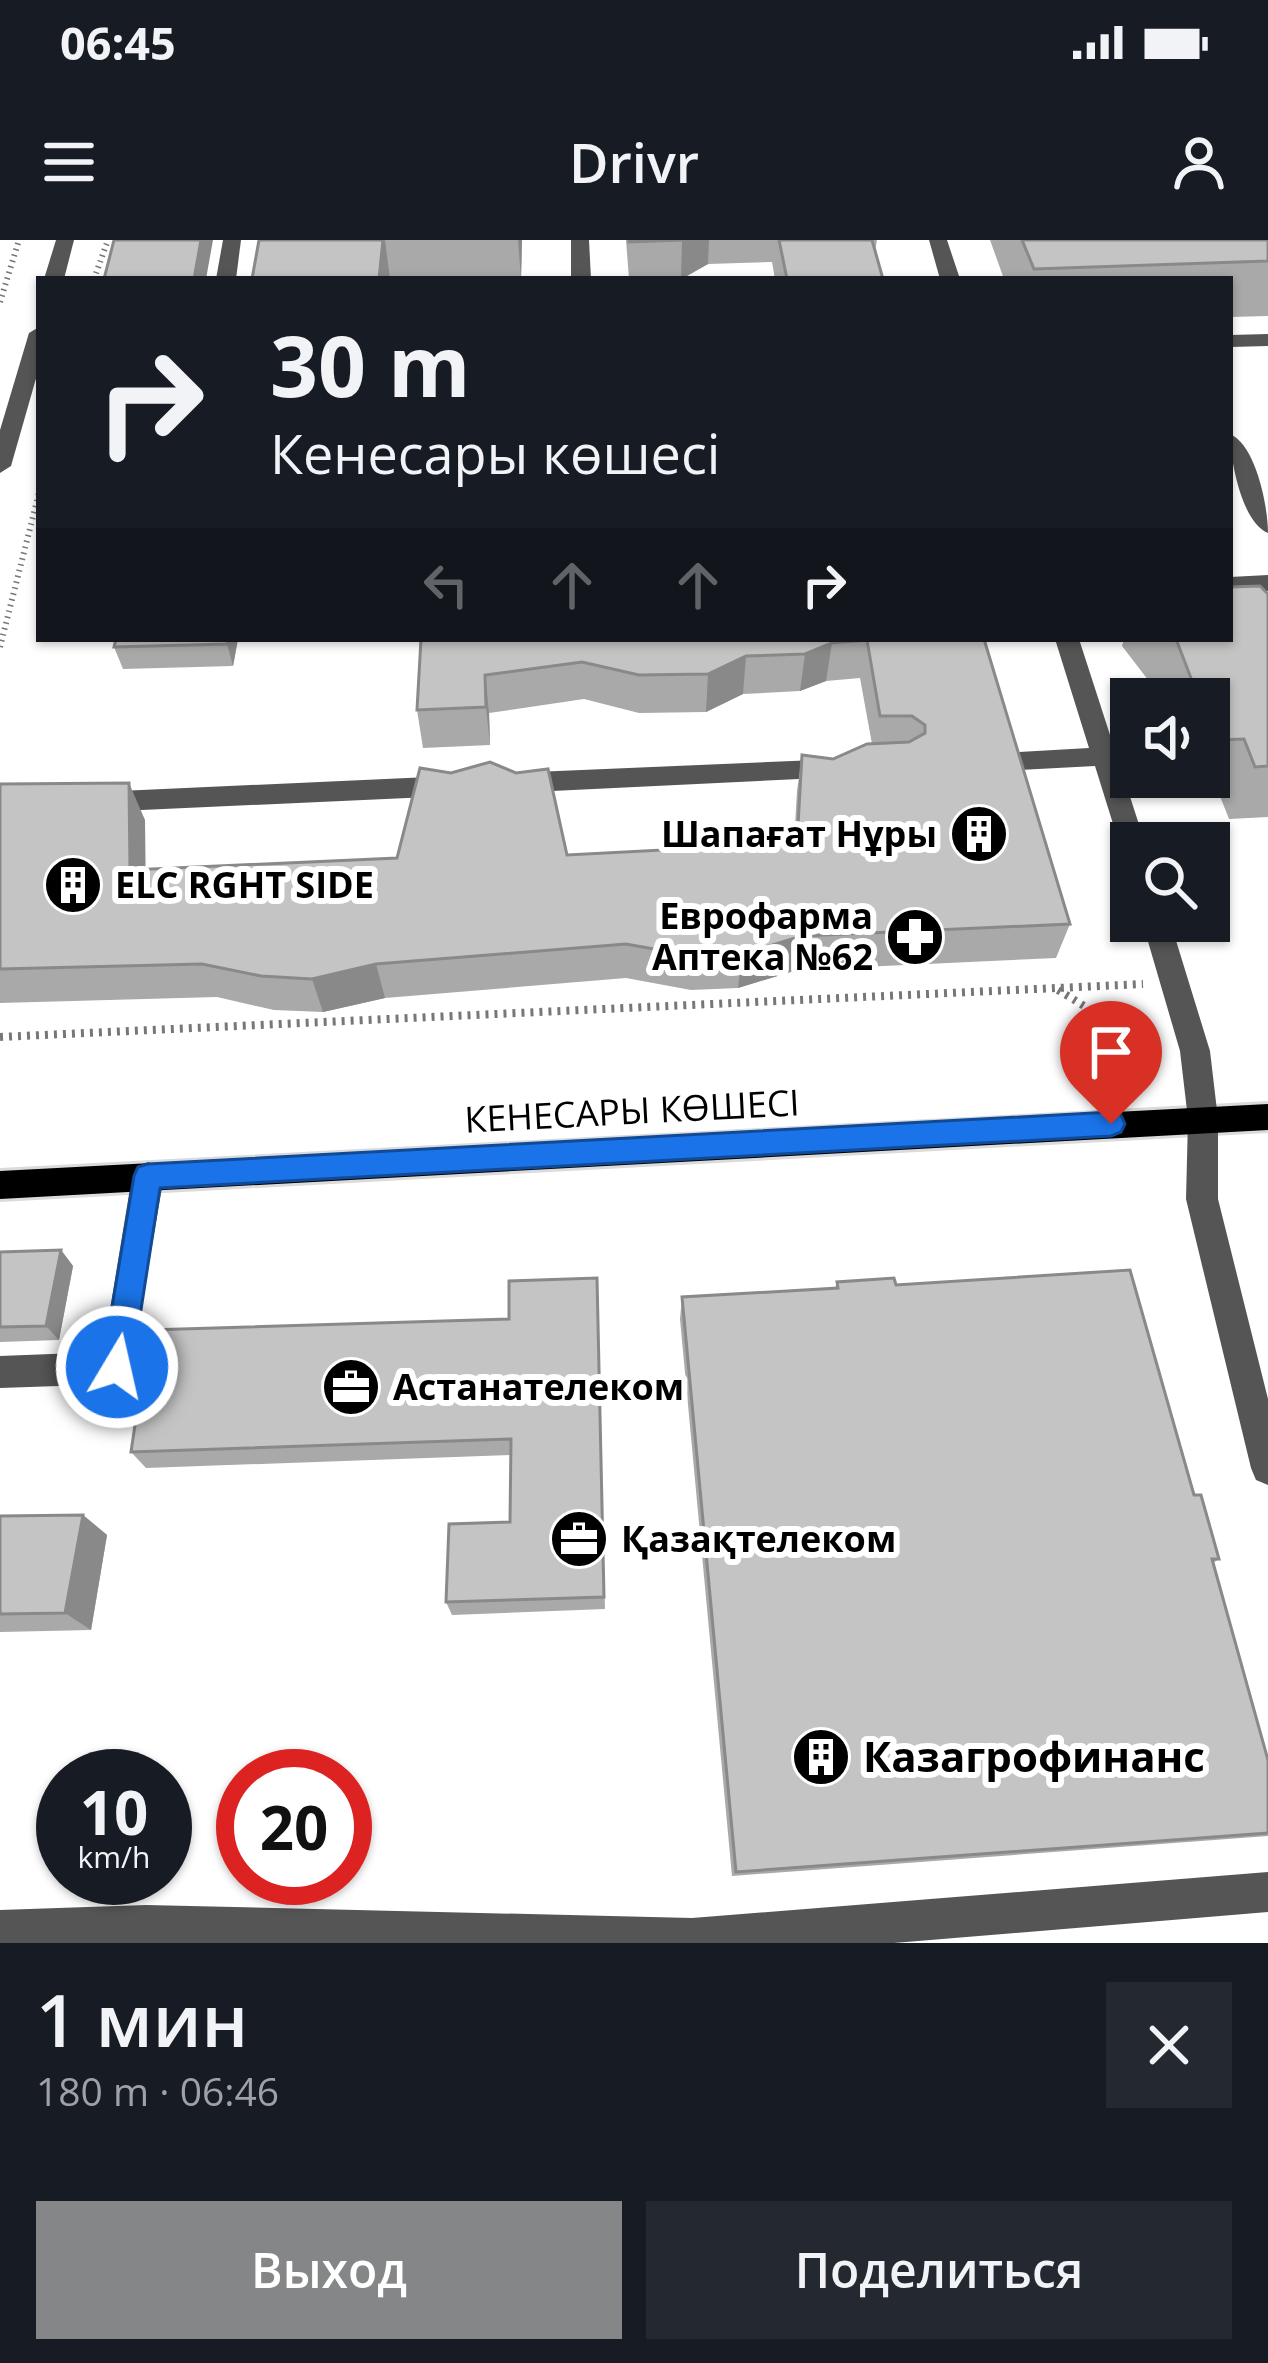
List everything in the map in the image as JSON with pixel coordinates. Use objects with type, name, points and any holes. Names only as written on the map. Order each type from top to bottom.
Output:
[{"type":"main road","name":"КЕНЕСАРЫ КӨШЕСІ","points":[[0,1185],[1268,1117]]},
{"type":"street","points":[[55,276],[65,240]]},
{"type":"street","points":[[226,276],[232,240]]},
{"type":"street","points":[[580,240],[581,276]]},
{"type":"street","points":[[938,240],[949,276]]},
{"type":"street","points":[[1233,341],[1268,340]]},
{"type":"street","points":[[0,466],[36,343]]},
{"type":"street","points":[[1233,444],[1260,485],[1268,526]]},
{"type":"street","points":[[1233,584],[1268,583]]},
{"type":"street","points":[[1068,642],[1126,822]]},
{"type":"street","points":[[1019,761],[1106,756]]},
{"type":"street","points":[[71,803],[877,766]]},
{"type":"street","points":[[1162,942],[1195,1051],[1203,1119],[1202,1199],[1268,1468]]},
{"type":"street","points":[[0,1372],[117,1367],[148,1176]]},
{"type":"street","points":[[0,1931],[692,1939],[1268,1892]]},
{"type":"path","points":[[0,302],[19,240]]},
{"type":"path","points":[[95,276],[108,240]]},
{"type":"path","points":[[0,647],[36,505]]},
{"type":"path","points":[[0,1037],[1175,983]]},
{"type":"path","points":[[1055,988],[1159,1052]]},
{"type":"building","points":[[114,240],[201,240],[195,276],[105,276]]},
{"type":"building","points":[[259,240],[383,240],[379,276],[253,276]]},
{"type":"building","points":[[779,240],[872,240],[882,276],[786,276]]},
{"type":"building","points":[[1022,240],[1268,240],[1268,261],[1034,269]]},
{"type":"building","points":[[1260,586],[1268,594],[1268,766],[1255,767],[1244,739],[1230,739],[1230,678],[1191,678],[1177,642],[1233,642],[1233,587]]},
{"type":"building","points":[[115,642],[227,642],[227,644],[114,647]]},
{"type":"building","points":[[421,642],[844,642],[805,654],[746,656],[708,674],[639,675],[582,662],[485,675],[486,707],[417,710]]},
{"type":"building","points":[[867,642],[985,642],[1070,924],[802,936],[742,954],[693,956],[626,944],[376,964],[312,979],[261,976],[202,964],[0,969],[0,784],[129,783],[130,870],[397,858],[420,768],[451,773],[490,762],[516,773],[548,769],[567,855],[797,843],[802,755],[833,759],[867,744],[909,742],[925,733],[925,725],[912,716],[880,716]]},
{"type":"building","points":[[61,1250],[46,1326],[0,1327],[0,1252]]},
{"type":"building","points":[[1130,1270],[1194,1495],[1201,1495],[1219,1559],[1212,1559],[1268,1760],[1268,1833],[736,1872],[682,1297],[838,1288],[837,1282],[894,1278],[896,1285]]},
{"type":"building","points":[[597,1278],[604,1597],[446,1602],[449,1524],[510,1522],[511,1439],[131,1452],[149,1330],[509,1319],[509,1281]]},
{"type":"building","points":[[83,1515],[65,1613],[0,1614],[0,1516]]},
{"type":"place","name":"Шапағат Нұры","points":[[979,834]]},
{"type":"place","name":"ELC RGHT SIDE","points":[[73,885]]},
{"type":"place","name":"Еврофарма Аптека №62","points":[[915,937]]},
{"type":"place","name":"Астанателеком","points":[[351,1387]]},
{"type":"place","name":"Қазақтелеком","points":[[579,1539]]},
{"type":"place","name":"Казагрофинанс","points":[[821,1757]]},
{"type":"route","points":[[117,1367],[148,1176],[1111,1124]]}]
